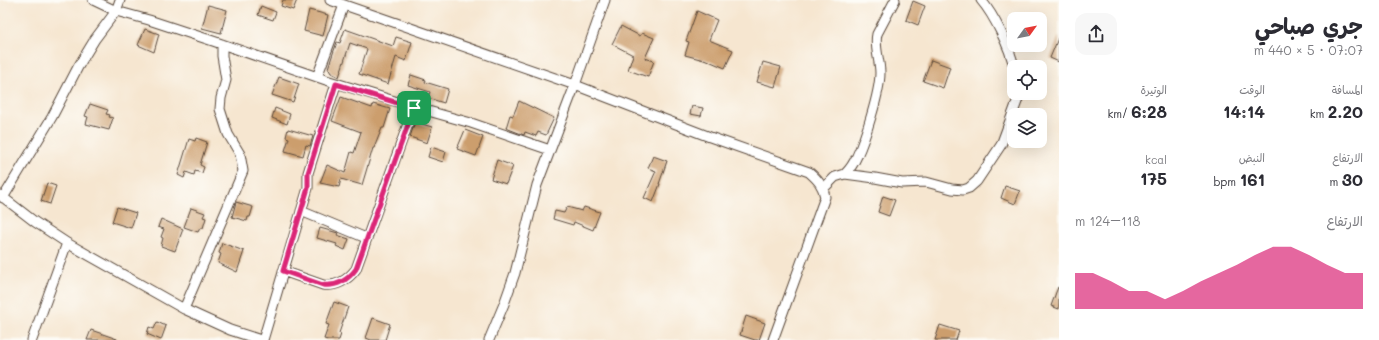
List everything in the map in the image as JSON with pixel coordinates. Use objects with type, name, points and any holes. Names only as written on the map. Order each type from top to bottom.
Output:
[{"type":"street","points":[[93,0],[116,11],[149,20],[222,44],[317,78],[414,108],[471,123],[550,150]]},
{"type":"street","points":[[120,0],[116,11],[95,39],[78,67],[52,117],[2,196],[35,222],[67,243],[184,309],[248,338],[262,340],[308,188],[308,173],[336,84]]},
{"type":"street","points":[[330,0],[575,85],[710,137],[808,172],[819,181],[825,197],[773,340]]},
{"type":"street","points":[[489,340],[515,273],[532,199],[605,0]]},
{"type":"street","points":[[845,174],[852,165],[861,146],[878,86],[880,75],[876,40],[877,34],[895,0]]},
{"type":"street","points":[[981,0],[987,7],[1012,60]]},
{"type":"street","points":[[317,78],[344,5]]},
{"type":"street","points":[[184,309],[243,171],[240,154],[228,134],[220,109],[221,98],[226,80],[222,56],[222,44]]},
{"type":"street","points":[[823,189],[835,177],[845,174],[902,183],[926,182],[958,190],[969,188],[977,181],[1001,145],[1018,100]]},
{"type":"street","points":[[283,271],[329,286],[337,284],[352,275],[356,269],[414,108]]},
{"type":"street","points":[[301,211],[366,238]]},
{"type":"street","points":[[32,340],[67,243]]},
{"type":"building","points":[[283,0],[297,0],[293,10],[281,6]]},
{"type":"building","points":[[913,1],[925,6],[918,25],[906,20]]},
{"type":"building","points":[[208,5],[227,10],[221,33],[202,28]]},
{"type":"building","points":[[261,6],[276,12],[273,20],[258,15]]},
{"type":"building","points":[[309,10],[328,15],[323,36],[304,31]]},
{"type":"building","points":[[697,11],[717,20],[709,40],[733,50],[725,68],[704,59],[685,55],[689,42],[686,41]]},
{"type":"building","points":[[621,26],[640,36],[642,33],[654,38],[645,58],[654,61],[648,77],[628,70],[633,55],[612,44]]},
{"type":"building","points":[[145,29],[159,34],[154,52],[138,45]]},
{"type":"building","points":[[345,29],[393,46],[396,37],[412,42],[406,61],[396,57],[388,84],[359,74],[367,49],[350,43],[339,77],[331,73],[328,68],[337,42],[340,43]]},
{"type":"building","points":[[1059,36],[1059,62],[1050,58]]},
{"type":"building","points":[[931,60],[950,67],[943,88],[923,81]]},
{"type":"building","points":[[763,62],[781,67],[775,87],[757,82]]},
{"type":"building","points":[[411,75],[426,80],[425,82],[448,89],[444,103],[428,98],[430,92],[408,85]]},
{"type":"building","points":[[279,77],[299,84],[293,102],[272,95]]},
{"type":"building","points":[[341,97],[372,108],[373,104],[390,109],[384,128],[382,128],[373,148],[362,185],[341,179],[339,187],[320,183],[327,165],[345,173],[351,152],[354,153],[361,132],[332,121]]},
{"type":"building","points":[[519,101],[554,118],[546,135],[538,132],[536,136],[525,132],[524,135],[506,128],[510,115],[513,116]]},
{"type":"building","points":[[90,104],[108,110],[106,114],[113,118],[109,130],[86,124],[88,117],[85,116]]},
{"type":"building","points":[[692,106],[703,108],[701,116],[690,114]]},
{"type":"building","points":[[275,108],[290,114],[287,124],[272,118]]},
{"type":"building","points":[[415,122],[432,127],[427,143],[410,137]]},
{"type":"building","points":[[288,129],[313,136],[310,146],[306,145],[303,156],[285,151],[289,138],[286,137]]},
{"type":"building","points":[[465,130],[483,137],[476,156],[457,149]]},
{"type":"building","points":[[196,138],[207,142],[200,165],[204,167],[202,173],[195,171],[194,175],[186,172],[184,178],[178,175],[189,139],[195,141]]},
{"type":"building","points":[[431,147],[446,152],[443,162],[428,157]]},
{"type":"building","points":[[653,156],[667,161],[653,202],[644,198],[656,171],[648,168]]},
{"type":"building","points":[[497,160],[513,166],[506,184],[491,179]]},
{"type":"building","points":[[47,183],[56,186],[50,204],[41,201]]},
{"type":"building","points":[[1005,186],[1020,191],[1015,204],[1001,198]]},
{"type":"building","points":[[883,196],[895,200],[889,216],[878,212]]},
{"type":"building","points":[[236,202],[253,207],[247,221],[232,217]]},
{"type":"building","points":[[117,207],[136,213],[131,228],[112,222]]},
{"type":"building","points":[[567,207],[582,211],[584,207],[600,212],[593,230],[574,222],[573,225],[553,219],[555,211],[564,213]]},
{"type":"building","points":[[191,208],[205,213],[203,217],[206,218],[203,228],[200,228],[198,232],[184,227]]},
{"type":"building","points":[[161,219],[183,229],[175,251],[161,246],[163,238],[161,237],[164,229],[158,227]]},
{"type":"building","points":[[320,228],[338,233],[337,235],[349,239],[345,250],[336,246],[337,244],[317,238]]},
{"type":"building","points":[[222,243],[244,251],[237,272],[218,263]]},
{"type":"building","points":[[1059,287],[1059,309],[1051,306]]},
{"type":"building","points":[[334,302],[348,307],[339,333],[341,334],[339,340],[328,340],[324,339],[329,325],[326,324]]},
{"type":"building","points":[[746,316],[765,323],[759,340],[740,335]]},
{"type":"building","points":[[373,318],[390,324],[385,340],[371,340],[366,338]]},
{"type":"building","points":[[157,322],[166,326],[161,340],[147,334],[149,327],[154,329]]},
{"type":"building","points":[[940,325],[959,331],[956,340],[935,340]]},
{"type":"building","points":[[91,330],[117,339],[117,340],[87,340]]},
{"type":"route","points":[[336,84],[414,108],[356,269],[352,275],[342,282],[329,286],[283,271],[308,188],[308,173],[336,84]]}]
